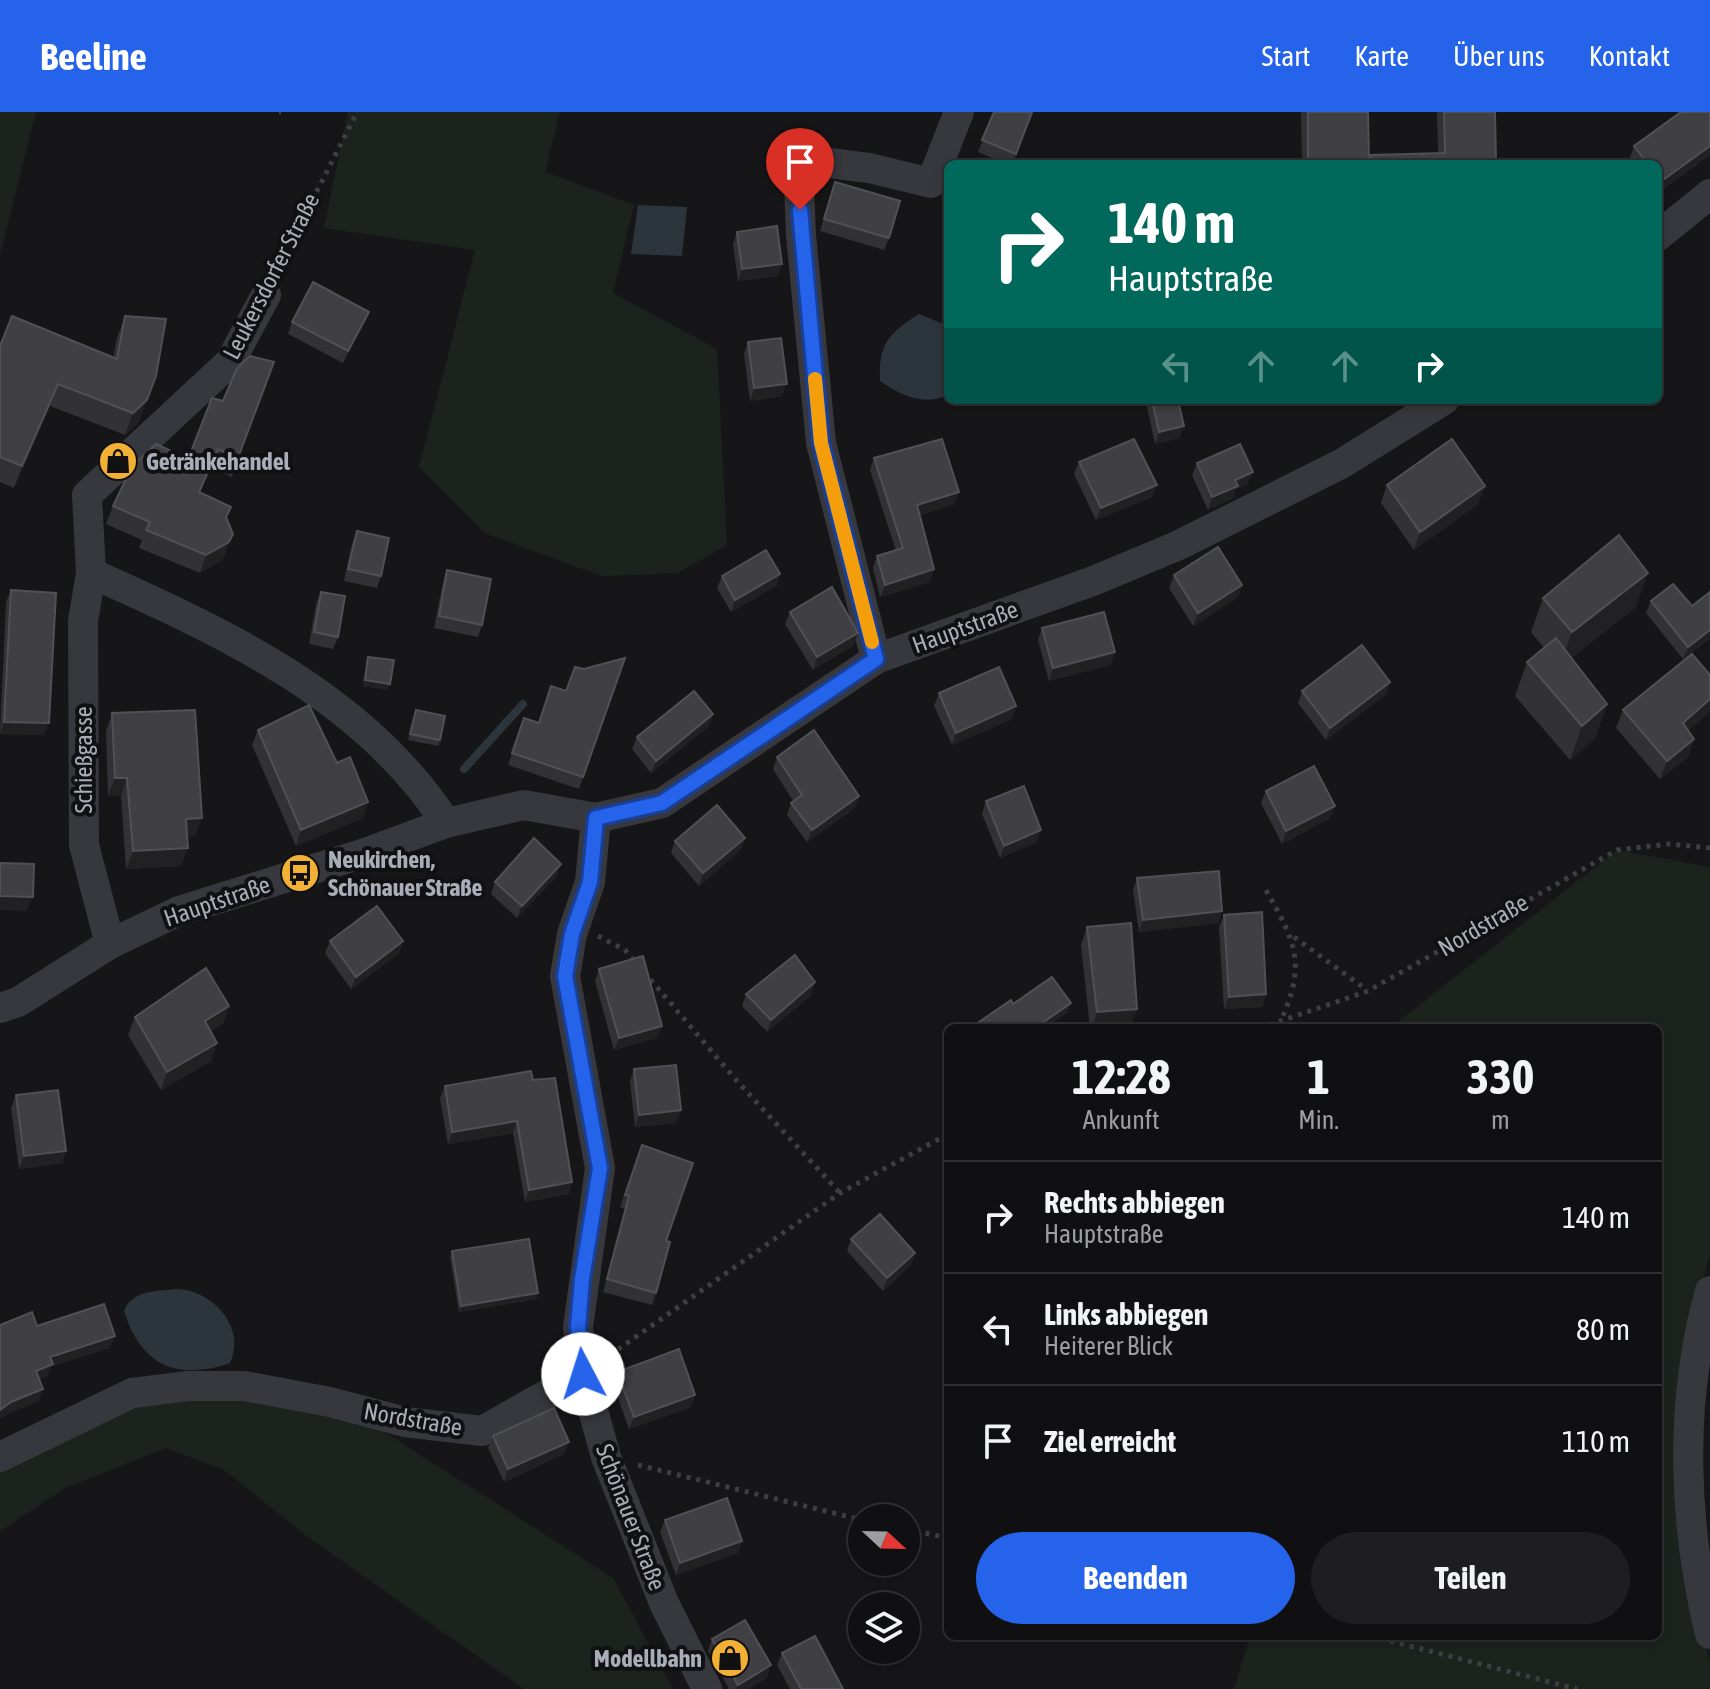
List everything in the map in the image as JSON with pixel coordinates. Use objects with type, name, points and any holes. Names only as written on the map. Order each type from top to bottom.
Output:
[{"type":"street","points":[[876,659],[821,443],[801,235],[798,159],[869,168],[931,183],[959,112]]},
{"type":"street","points":[[1662,233],[1710,194]]},
{"type":"street","name":"Leukersdorfer Straße","points":[[91,573],[87,495],[230,362],[266,295]]},
{"type":"street","name":"Hauptstraße","points":[[0,1008],[18,1002],[110,944],[179,911],[365,853],[446,823],[524,805],[596,818],[662,803],[876,659],[1093,581],[1177,546],[1341,464],[1438,404]]},
{"type":"street","points":[[91,573],[197,621],[301,681],[370,734],[426,792],[446,823]]},
{"type":"street","name":"Schießgasse","points":[[91,573],[83,621],[84,845],[110,944]]},
{"type":"street","name":"Schönauer Straße","points":[[596,818],[590,882],[575,923],[565,976],[600,1168],[582,1279],[578,1327],[583,1374],[606,1457],[664,1603],[707,1689]]},
{"type":"street","points":[[1710,1291],[1695,1347],[1687,1465],[1696,1576],[1710,1634]]},
{"type":"street","name":"Nordstraße","points":[[0,1457],[132,1393],[188,1386],[244,1386],[330,1402],[405,1422],[482,1431],[583,1374]]},
{"type":"path","name":"Leukersdorfer Straße","points":[[266,295],[303,213],[357,112]]},
{"type":"path","name":"Nordstraße","points":[[1269,1024],[1368,991],[1617,850],[1669,844],[1710,848]]},
{"type":"path","points":[[1266,890],[1292,937],[1296,986],[1282,1018]]},
{"type":"path","points":[[575,923],[625,950],[737,1081],[840,1193]]},
{"type":"path","points":[[1292,937],[1368,991]]},
{"type":"path","points":[[583,1374],[840,1193],[944,1136]]},
{"type":"path","points":[[606,1457],[848,1517]]},
{"type":"path","points":[[920,1532],[944,1537]]},
{"type":"path","points":[[1387,1640],[1577,1689]]},
{"type":"shaded area","points":[[0,112],[36,112],[0,255]]},
{"type":"shaded area","points":[[348,112],[560,112],[545,172],[634,205],[613,293],[717,349],[727,545],[678,573],[602,576],[485,533],[419,467],[475,250],[324,228]]},
{"type":"shaded area","points":[[638,205],[687,207],[682,256],[631,254]]},
{"type":"shaded area","points":[[919,314],[944,324],[944,396],[930,400],[913,398],[880,381],[884,349],[900,327]]},
{"type":"shaded area","points":[[1617,850],[1710,867],[1710,1255],[1683,1351],[1689,1581],[1710,1662],[1710,1689],[1234,1689],[1249,1640],[1662,1640],[1662,1024],[1395,1024]]},
{"type":"shaded area","points":[[180,1289],[204,1297],[224,1314],[234,1337],[230,1363],[211,1368],[178,1369],[151,1356],[140,1345],[124,1311],[128,1304],[148,1292]]},
{"type":"shaded area","points":[[241,1393],[364,1419],[613,1578],[673,1689],[524,1689],[308,1537],[224,1470],[166,1448],[65,1488],[0,1531],[0,1463],[136,1404]]},
{"type":"building","points":[[994,112],[1032,112],[1016,154],[982,140]]},
{"type":"building","points":[[1308,112],[1368,112],[1369,160],[1308,160]]},
{"type":"building","points":[[1444,112],[1495,112],[1496,160],[1371,160],[1371,155],[1445,153]]},
{"type":"building","points":[[1681,112],[1710,112],[1710,146],[1662,181],[1662,160],[1645,160],[1634,146]]},
{"type":"building","points":[[835,182],[900,201],[889,238],[824,219]]},
{"type":"building","points":[[777,226],[782,264],[742,269],[737,232]]},
{"type":"building","points":[[313,282],[369,312],[348,351],[292,322]]},
{"type":"building","points":[[12,316],[117,359],[125,316],[166,319],[156,376],[147,400],[133,413],[58,384],[22,466],[0,457],[0,346]]},
{"type":"building","points":[[781,338],[787,384],[754,388],[748,342]]},
{"type":"building","points":[[250,356],[274,362],[238,458],[218,449],[199,492],[231,507],[226,517],[233,534],[229,542],[206,555],[146,530],[150,522],[113,506],[132,466],[156,444],[188,459],[212,398],[223,401],[237,368]]},
{"type":"building","points":[[1153,404],[1179,404],[1184,426],[1159,432]]},
{"type":"building","points":[[942,439],[959,492],[917,505],[934,569],[885,585],[877,556],[903,548],[874,458]]},
{"type":"building","points":[[1134,439],[1157,485],[1101,508],[1079,462]]},
{"type":"building","points":[[1452,439],[1485,486],[1420,532],[1387,485]]},
{"type":"building","points":[[1240,444],[1253,472],[1235,480],[1238,486],[1212,497],[1197,463]]},
{"type":"building","points":[[357,531],[389,538],[381,576],[348,569]]},
{"type":"building","points":[[1619,535],[1648,573],[1572,632],[1543,598]]},
{"type":"building","points":[[1218,547],[1242,585],[1198,613],[1174,575]]},
{"type":"building","points":[[766,550],[780,574],[735,600],[722,576]]},
{"type":"building","points":[[447,570],[491,579],[482,625],[439,616]]},
{"type":"building","points":[[1673,584],[1692,606],[1710,592],[1710,630],[1688,647],[1651,601]]},
{"type":"building","points":[[832,587],[858,633],[817,657],[790,612]]},
{"type":"building","points":[[11,590],[56,593],[49,723],[4,722]]},
{"type":"building","points":[[321,592],[345,596],[338,637],[314,632]]},
{"type":"building","points":[[1104,612],[1115,652],[1053,668],[1042,628]]},
{"type":"building","points":[[1556,638],[1607,704],[1582,726],[1527,662]]},
{"type":"building","points":[[1362,645],[1390,682],[1330,728],[1302,691]]},
{"type":"building","points":[[1692,654],[1710,675],[1710,699],[1683,723],[1694,739],[1667,761],[1623,710]]},
{"type":"building","points":[[368,657],[394,660],[390,684],[365,680]]},
{"type":"building","points":[[625,658],[583,777],[512,753],[524,718],[539,723],[551,686],[566,691],[575,667],[584,669]]},
{"type":"building","points":[[999,667],[1016,706],[956,733],[939,693]]},
{"type":"building","points":[[694,691],[713,714],[656,761],[637,737]]},
{"type":"building","points":[[309,705],[337,763],[350,757],[368,802],[301,830],[258,730]]},
{"type":"building","points":[[195,710],[202,818],[186,819],[188,848],[133,851],[127,778],[115,778],[112,713]]},
{"type":"building","points":[[416,710],[445,716],[440,740],[410,734]]},
{"type":"building","points":[[814,730],[859,796],[812,830],[791,803],[802,795],[777,757]]},
{"type":"building","points":[[1314,766],[1335,806],[1286,831],[1266,791]]},
{"type":"building","points":[[1024,786],[1041,830],[1004,846],[986,801]]},
{"type":"building","points":[[717,805],[745,838],[703,873],[675,841]]},
{"type":"building","points":[[534,838],[561,864],[522,906],[495,882]]},
{"type":"building","points":[[0,863],[34,864],[33,897],[0,896]]},
{"type":"building","points":[[1219,871],[1222,911],[1143,920],[1137,878]]},
{"type":"building","points":[[377,906],[403,941],[356,977],[330,941]]},
{"type":"building","points":[[1262,912],[1266,994],[1229,997],[1224,915]]},
{"type":"building","points":[[1131,923],[1137,1009],[1097,1012],[1087,927]]},
{"type":"building","points":[[795,955],[815,982],[771,1020],[746,994]]},
{"type":"building","points":[[643,956],[662,1026],[619,1038],[599,969]]},
{"type":"building","points":[[206,968],[229,1006],[205,1021],[217,1043],[167,1072],[135,1017]]},
{"type":"building","points":[[1052,977],[1071,1003],[1041,1024],[979,1022],[1011,1000],[1013,1004]]},
{"type":"building","points":[[676,1065],[681,1110],[639,1115],[634,1069]]},
{"type":"building","points":[[531,1071],[533,1080],[555,1078],[572,1182],[529,1190],[517,1121],[452,1132],[445,1086]]},
{"type":"building","points":[[58,1090],[66,1151],[24,1156],[16,1095]]},
{"type":"building","points":[[642,1145],[693,1163],[666,1241],[670,1242],[656,1293],[607,1279],[629,1196],[625,1195]]},
{"type":"building","points":[[880,1214],[915,1253],[887,1278],[851,1239]]},
{"type":"building","points":[[529,1239],[538,1293],[461,1306],[452,1251]]},
{"type":"building","points":[[104,1304],[115,1336],[50,1357],[53,1364],[36,1371],[43,1389],[0,1410],[0,1325],[32,1312],[37,1326]]},
{"type":"building","points":[[679,1349],[695,1395],[634,1417],[617,1372]]},
{"type":"building","points":[[554,1408],[569,1442],[508,1469],[493,1436]]},
{"type":"building","points":[[727,1498],[742,1541],[680,1563],[665,1520]]},
{"type":"building","points":[[745,1620],[771,1665],[738,1685],[712,1639]]},
{"type":"building","points":[[815,1636],[843,1689],[801,1689],[782,1653]]},
{"type":"waterway","points":[[464,769],[523,704]]},
{"type":"slow traffic","points":[[815,379],[821,443],[872,642]]},
{"type":"place","name":"Getränkehandel","points":[[118,461]]},
{"type":"place","name":"Neukirchen, Schönauer Straße","points":[[300,873]]},
{"type":"place","name":"Modellbahn","points":[[730,1658]]},
{"type":"route","points":[[583,1374],[578,1327],[582,1279],[600,1168],[565,976],[572,934],[590,882],[596,818],[662,803],[876,659],[821,443],[800,210]]}]
